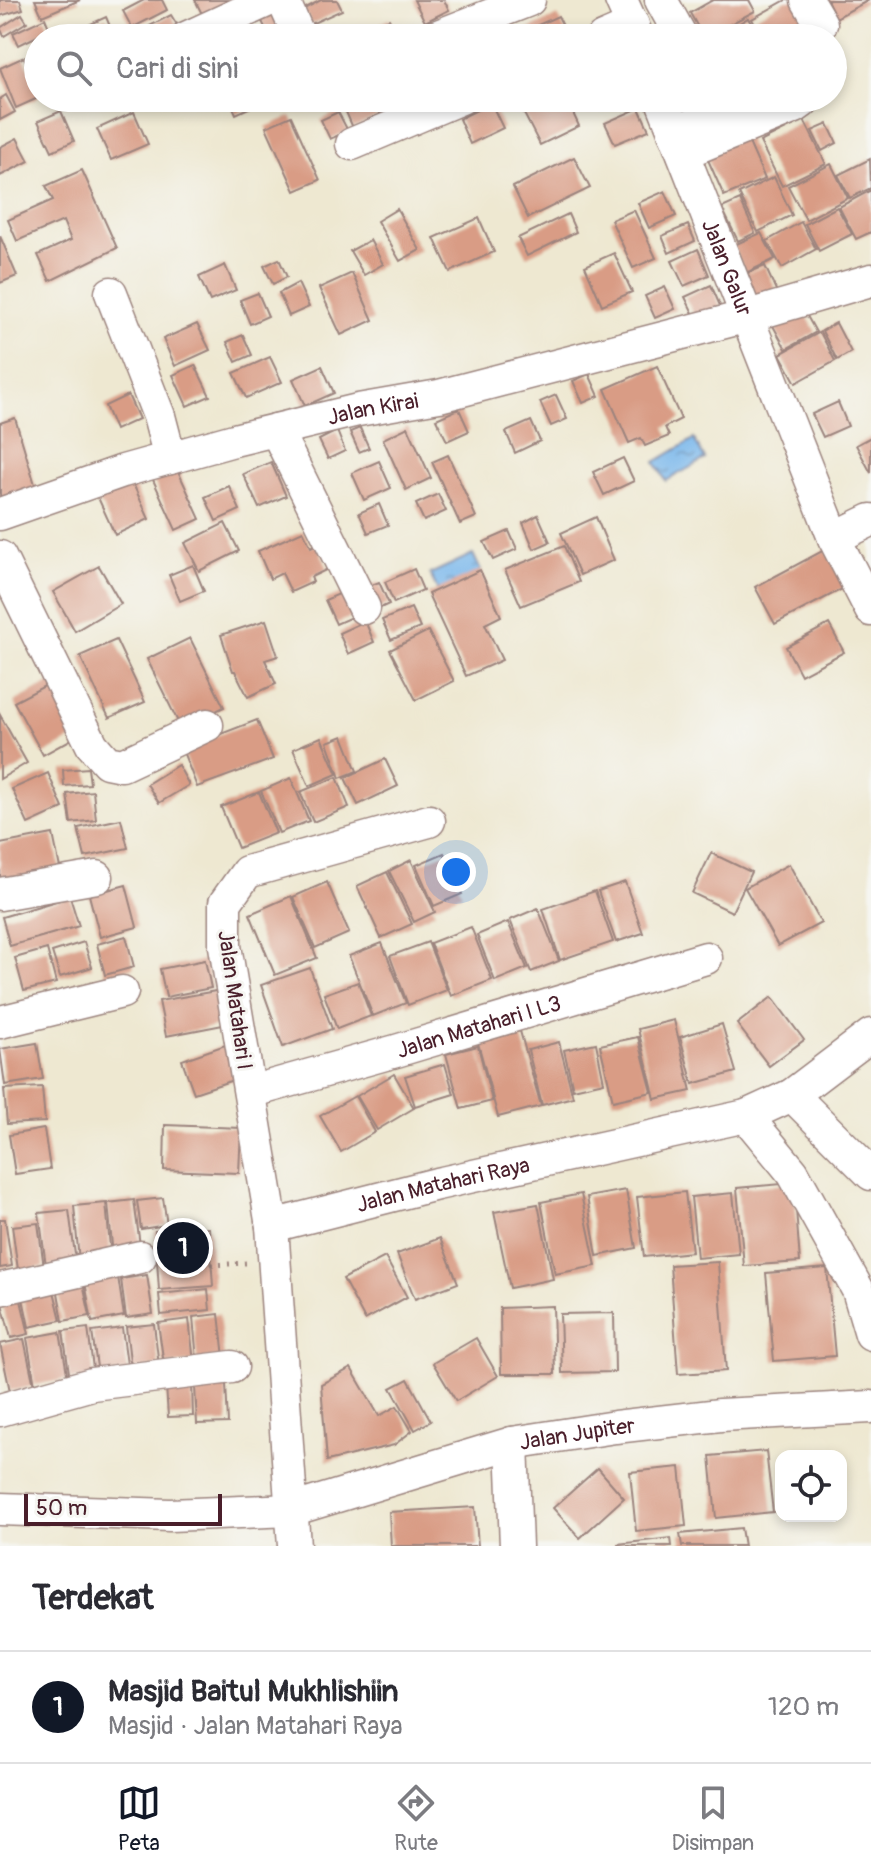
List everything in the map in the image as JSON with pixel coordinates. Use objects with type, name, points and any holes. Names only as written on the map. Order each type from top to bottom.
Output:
[{"type":"street","points":[[217,24],[269,0]]},
{"type":"street","points":[[283,0],[294,24]]},
{"type":"street","points":[[468,24],[529,0]]},
{"type":"street","points":[[661,0],[674,24]]},
{"type":"street","points":[[352,144],[428,112]]},
{"type":"street","name":"Jalan Galur","points":[[667,112],[748,316],[871,280]]},
{"type":"street","points":[[679,142],[734,112]]},
{"type":"street","points":[[679,142],[778,112]]},
{"type":"street","points":[[111,293],[159,416],[170,458]]},
{"type":"street","points":[[748,316],[834,538],[871,610]]},
{"type":"street","name":"Jalan Kirai","points":[[0,514],[170,458],[358,410],[439,396],[748,316]]},
{"type":"street","points":[[276,430],[364,608]]},
{"type":"street","points":[[834,538],[871,520]]},
{"type":"street","points":[[0,557],[92,745],[107,762],[122,765],[207,725]]},
{"type":"street","name":"Jalan Matahari I","points":[[272,1226],[225,946],[225,903],[247,872],[429,821]]},
{"type":"street","points":[[0,894],[97,877]]},
{"type":"street","name":"Jalan Matahari I L3","points":[[250,1092],[706,958]]},
{"type":"street","points":[[0,1022],[122,992]]},
{"type":"street","name":"Jalan Matahari Raya","points":[[272,1226],[437,1184],[746,1116],[792,1095],[871,1035]]},
{"type":"street","points":[[792,1095],[871,1174]]},
{"type":"street","points":[[746,1116],[793,1173],[858,1290],[871,1334]]},
{"type":"street","points":[[272,1226],[294,1546]]},
{"type":"street","points":[[0,1289],[140,1257]]},
{"type":"street","points":[[0,1410],[92,1384],[232,1367]]},
{"type":"street","name":"Jalan Jupiter","points":[[0,1509],[170,1515],[291,1510],[512,1443],[720,1415],[871,1407]]},
{"type":"street","points":[[512,1443],[516,1546]]},
{"type":"water","points":[[694,439],[705,459],[666,481],[655,462]]},
{"type":"water","points":[[473,554],[481,571],[438,591],[430,574]]},
{"type":"building","points":[[0,0],[20,0],[23,9],[0,16]]},
{"type":"building","points":[[35,0],[80,0],[42,16]]},
{"type":"building","points":[[144,0],[162,0],[167,10],[140,24],[130,24],[123,11]]},
{"type":"building","points":[[195,0],[235,0],[203,16]]},
{"type":"building","points":[[321,0],[337,0],[342,10],[311,24],[304,9]]},
{"type":"building","points":[[414,0],[444,0],[449,10],[425,22]]},
{"type":"building","points":[[713,0],[749,0],[755,11],[730,24],[696,24],[690,13]]},
{"type":"building","points":[[786,0],[802,0],[815,22],[755,24],[752,19]]},
{"type":"building","points":[[827,0],[869,0],[836,18]]},
{"type":"building","points":[[280,4],[290,24],[263,24],[259,15]]},
{"type":"building","points":[[22,14],[27,22],[4,36],[0,28]]},
{"type":"building","points":[[171,15],[176,24],[154,24]]},
{"type":"building","points":[[558,16],[562,24],[540,24]]},
{"type":"building","points":[[106,17],[109,24],[91,24]]},
{"type":"building","points":[[45,18],[48,24],[32,24]]},
{"type":"building","points":[[24,28],[24,43],[19,45],[13,33]]},
{"type":"building","points":[[24,57],[24,104],[16,108],[0,68]]},
{"type":"building","points":[[6,95],[15,112],[0,120],[0,99]]},
{"type":"building","points":[[61,112],[74,141],[52,151],[38,121]]},
{"type":"building","points":[[134,112],[148,144],[111,160],[97,129]]},
{"type":"building","points":[[338,112],[348,131],[330,139],[321,120]]},
{"type":"building","points":[[346,112],[379,112],[381,115],[353,128]]},
{"type":"building","points":[[473,112],[495,112],[503,128],[470,144],[459,119]]},
{"type":"building","points":[[523,112],[572,112],[579,126],[540,145]]},
{"type":"building","points":[[630,112],[641,112],[649,130],[615,144],[605,123]]},
{"type":"building","points":[[291,116],[320,180],[295,191],[266,127]]},
{"type":"building","points":[[804,120],[826,164],[782,186],[760,142]]},
{"type":"building","points":[[828,124],[837,143],[822,151],[812,131]]},
{"type":"building","points":[[746,136],[765,179],[724,196],[705,153]]},
{"type":"building","points":[[17,138],[29,161],[0,176],[0,147]]},
{"type":"building","points":[[574,157],[590,188],[528,218],[513,187]]},
{"type":"building","points":[[870,159],[871,188],[850,198],[838,175]]},
{"type":"building","points":[[831,164],[848,198],[806,220],[788,186]]},
{"type":"building","points":[[82,170],[117,248],[50,281],[38,255],[71,240],[63,221],[17,241],[8,220],[53,200],[46,186]]},
{"type":"building","points":[[774,177],[792,215],[758,232],[739,194]]},
{"type":"building","points":[[871,190],[871,232],[856,239],[839,207]]},
{"type":"building","points":[[665,191],[676,216],[649,228],[638,203]]},
{"type":"building","points":[[740,200],[755,233],[738,241],[722,208]]},
{"type":"building","points":[[837,207],[852,234],[819,251],[805,224]]},
{"type":"building","points":[[397,209],[420,250],[400,261],[377,221]]},
{"type":"building","points":[[634,210],[656,258],[633,268],[611,220]]},
{"type":"building","points":[[568,214],[576,232],[527,256],[518,238]]},
{"type":"building","points":[[479,218],[494,252],[450,272],[434,238]]},
{"type":"building","points":[[801,222],[816,249],[782,268],[767,241]]},
{"type":"building","points":[[688,225],[695,241],[669,253],[662,236]]},
{"type":"building","points":[[761,233],[775,259],[746,273],[732,246]]},
{"type":"building","points":[[0,236],[17,276],[0,283]]},
{"type":"building","points":[[370,240],[383,264],[364,275],[350,251]]},
{"type":"building","points":[[698,249],[709,275],[684,286],[672,261]]},
{"type":"building","points":[[614,253],[632,292],[602,305],[585,266]]},
{"type":"building","points":[[279,259],[287,277],[273,284],[264,266]]},
{"type":"building","points":[[225,265],[236,290],[210,301],[199,277]]},
{"type":"building","points":[[765,266],[780,299],[754,310],[740,276]]},
{"type":"building","points":[[352,273],[373,320],[341,335],[319,288]]},
{"type":"building","points":[[298,283],[309,307],[289,316],[279,293]]},
{"type":"building","points":[[711,285],[721,308],[696,319],[685,297]]},
{"type":"building","points":[[665,287],[675,309],[655,318],[645,296]]},
{"type":"building","points":[[258,293],[268,316],[250,324],[240,300]]},
{"type":"building","points":[[798,300],[816,332],[786,349],[768,317]]},
{"type":"building","points":[[836,323],[851,352],[837,360],[822,331]]},
{"type":"building","points":[[197,324],[210,350],[175,366],[163,339]]},
{"type":"building","points":[[820,332],[835,361],[796,383],[780,354]]},
{"type":"building","points":[[243,335],[252,355],[236,362],[227,342]]},
{"type":"building","points":[[270,357],[282,382],[246,398],[234,373]]},
{"type":"building","points":[[195,365],[210,396],[187,406],[173,375]]},
{"type":"building","points":[[322,366],[334,393],[305,406],[293,379]]},
{"type":"building","points":[[657,366],[681,419],[665,427],[669,436],[645,446],[641,438],[629,443],[605,389]]},
{"type":"building","points":[[589,374],[599,396],[583,403],[573,381]]},
{"type":"building","points":[[128,395],[139,419],[115,430],[105,406]]},
{"type":"building","points":[[556,395],[567,419],[551,426],[540,402]]},
{"type":"building","points":[[838,402],[848,426],[823,437],[812,414]]},
{"type":"building","points":[[459,409],[469,431],[447,441],[436,419]]},
{"type":"building","points":[[15,418],[37,491],[0,502],[0,423]]},
{"type":"building","points":[[531,421],[540,441],[515,453],[506,432]]},
{"type":"building","points":[[408,427],[431,478],[406,490],[383,439]]},
{"type":"building","points":[[360,428],[369,448],[359,452],[350,432]]},
{"type":"building","points":[[337,431],[345,451],[328,459],[319,440]]},
{"type":"building","points":[[871,437],[871,473],[856,445]]},
{"type":"building","points":[[448,455],[476,517],[460,524],[432,462]]},
{"type":"building","points":[[623,458],[634,481],[604,495],[593,472]]},
{"type":"building","points":[[173,460],[200,519],[176,530],[149,471]]},
{"type":"building","points":[[379,461],[391,488],[364,500],[352,473]]},
{"type":"building","points":[[271,462],[286,496],[259,508],[243,474]]},
{"type":"building","points":[[129,475],[149,519],[115,535],[95,491]]},
{"type":"building","points":[[229,486],[240,510],[216,521],[205,497]]},
{"type":"building","points":[[438,494],[446,511],[424,521],[416,504]]},
{"type":"building","points":[[379,504],[388,525],[368,533],[359,513]]},
{"type":"building","points":[[538,515],[550,542],[534,549],[523,523]]},
{"type":"building","points":[[596,517],[614,560],[580,575],[561,533]]},
{"type":"building","points":[[225,523],[239,551],[199,571],[185,543]]},
{"type":"building","points":[[303,531],[311,547],[317,544],[328,569],[311,577],[313,582],[291,592],[282,573],[270,579],[258,551]]},
{"type":"building","points":[[509,531],[517,549],[493,560],[484,542]]},
{"type":"building","points":[[564,546],[579,582],[521,606],[505,570]]},
{"type":"building","points":[[826,549],[846,587],[775,624],[755,587]]},
{"type":"building","points":[[193,565],[204,591],[180,601],[169,575]]},
{"type":"building","points":[[99,566],[121,604],[75,631],[53,592]]},
{"type":"building","points":[[414,569],[423,590],[394,603],[385,582]]},
{"type":"building","points":[[480,570],[501,616],[485,624],[502,660],[466,676],[428,594]]},
{"type":"building","points":[[379,582],[389,604],[372,612],[362,589]]},
{"type":"building","points":[[346,591],[356,615],[336,624],[325,600]]},
{"type":"building","points":[[411,608],[420,628],[391,640],[382,620]]},
{"type":"building","points":[[266,620],[278,656],[265,660],[276,684],[248,697],[233,671],[221,635]]},
{"type":"building","points":[[365,621],[374,642],[348,654],[339,633]]},
{"type":"building","points":[[829,624],[844,652],[801,675],[786,647]]},
{"type":"building","points":[[428,631],[454,681],[416,700],[390,650]]},
{"type":"building","points":[[190,638],[224,707],[181,728],[147,659]]},
{"type":"building","points":[[116,640],[145,702],[109,718],[80,656]]},
{"type":"building","points":[[52,682],[81,734],[43,755],[14,702]]},
{"type":"building","points":[[0,715],[27,763],[0,779]]},
{"type":"building","points":[[257,720],[273,759],[197,787],[182,749]]},
{"type":"building","points":[[343,736],[357,771],[340,778],[327,742]]},
{"type":"building","points":[[321,737],[337,774],[309,786],[293,749]]},
{"type":"building","points":[[385,759],[398,786],[358,805],[345,778]]},
{"type":"building","points":[[178,765],[189,785],[159,803],[147,784]]},
{"type":"building","points":[[88,768],[90,784],[64,786],[63,770]]},
{"type":"building","points":[[48,773],[63,808],[28,824],[12,789]]},
{"type":"building","points":[[337,777],[349,807],[313,822],[300,792]]},
{"type":"building","points":[[291,778],[309,821],[279,833],[261,791]]},
{"type":"building","points":[[93,791],[96,820],[71,823],[67,794]]},
{"type":"building","points":[[259,792],[276,833],[238,848],[221,807]]},
{"type":"building","points":[[121,819],[128,848],[85,857],[78,828]]},
{"type":"building","points":[[53,834],[62,878],[0,890],[0,844]]},
{"type":"building","points":[[444,853],[462,894],[434,906],[416,865]]},
{"type":"building","points":[[711,853],[751,872],[732,912],[692,893]]},
{"type":"building","points":[[411,860],[435,912],[414,922],[389,871]]},
{"type":"building","points":[[789,864],[821,923],[778,946],[745,888]]},
{"type":"building","points":[[387,872],[412,924],[381,938],[357,886]]},
{"type":"building","points":[[327,882],[349,933],[315,948],[293,897]]},
{"type":"building","points":[[625,882],[643,933],[616,942],[598,891]]},
{"type":"building","points":[[126,885],[137,927],[100,937],[89,895]]},
{"type":"building","points":[[595,891],[613,942],[560,960],[543,909]]},
{"type":"building","points":[[291,896],[317,958],[275,975],[250,914]]},
{"type":"building","points":[[70,897],[79,926],[10,946],[2,917]]},
{"type":"building","points":[[538,908],[559,961],[531,972],[510,920]]},
{"type":"building","points":[[508,922],[527,968],[495,981],[477,935]]},
{"type":"building","points":[[471,927],[492,980],[451,996],[430,943]]},
{"type":"building","points":[[126,936],[134,967],[105,975],[97,944]]},
{"type":"building","points":[[84,942],[92,967],[60,977],[52,952]]},
{"type":"building","points":[[428,942],[447,990],[408,1005],[390,956]]},
{"type":"building","points":[[382,943],[406,1003],[373,1016],[349,956]]},
{"type":"building","points":[[47,949],[56,983],[24,991],[15,958]]},
{"type":"building","points":[[205,960],[211,988],[166,997],[160,969]]},
{"type":"building","points":[[310,968],[332,1029],[283,1047],[261,985]]},
{"type":"building","points":[[358,982],[371,1016],[337,1029],[324,994]]},
{"type":"building","points":[[216,991],[223,1025],[166,1036],[159,1001]]},
{"type":"building","points":[[772,997],[804,1040],[769,1066],[737,1024]]},
{"type":"building","points":[[674,1020],[691,1091],[655,1099],[638,1029]]},
{"type":"building","points":[[722,1024],[736,1072],[693,1084],[680,1037]]},
{"type":"building","points":[[520,1031],[541,1106],[498,1117],[478,1043]]},
{"type":"building","points":[[638,1037],[652,1092],[613,1101],[600,1045]]},
{"type":"building","points":[[559,1042],[573,1097],[542,1105],[528,1050]]},
{"type":"building","points":[[37,1043],[43,1079],[5,1085],[0,1049]]},
{"type":"building","points":[[231,1043],[242,1077],[194,1093],[182,1060]]},
{"type":"building","points":[[596,1043],[604,1082],[573,1089],[564,1050]]},
{"type":"building","points":[[478,1046],[492,1101],[461,1109],[446,1054]]},
{"type":"building","points":[[445,1064],[454,1094],[415,1106],[405,1076]]},
{"type":"building","points":[[394,1074],[414,1108],[377,1130],[357,1096]]},
{"type":"building","points":[[42,1087],[45,1122],[7,1124],[4,1089]]},
{"type":"building","points":[[355,1096],[375,1132],[341,1152],[320,1116]]},
{"type":"building","points":[[165,1125],[241,1128],[239,1173],[164,1170]]},
{"type":"building","points":[[44,1129],[50,1169],[15,1174],[9,1135]]},
{"type":"building","points":[[794,1183],[800,1262],[744,1266],[737,1188]]},
{"type":"building","points":[[626,1190],[636,1248],[597,1256],[587,1197]]},
{"type":"building","points":[[685,1192],[692,1252],[644,1257],[637,1197]]},
{"type":"building","points":[[733,1193],[739,1254],[697,1258],[691,1197]]},
{"type":"building","points":[[581,1194],[596,1266],[555,1274],[541,1202]]},
{"type":"building","points":[[163,1198],[167,1225],[141,1229],[137,1201]]},
{"type":"building","points":[[134,1200],[141,1253],[113,1256],[108,1203]]},
{"type":"building","points":[[106,1203],[111,1258],[79,1261],[74,1206]]},
{"type":"building","points":[[538,1204],[553,1279],[510,1288],[494,1212]]},
{"type":"building","points":[[69,1210],[76,1262],[46,1266],[39,1213]]},
{"type":"building","points":[[0,1219],[5,1219],[12,1266],[0,1268]]},
{"type":"building","points":[[38,1223],[44,1267],[18,1270],[12,1226]]},
{"type":"building","points":[[209,1228],[213,1286],[159,1290],[155,1231]]},
{"type":"building","points":[[440,1238],[458,1283],[415,1299],[397,1254]]},
{"type":"building","points":[[385,1257],[407,1297],[365,1320],[343,1279]]},
{"type":"building","points":[[718,1262],[726,1371],[678,1374],[670,1265]]},
{"type":"building","points":[[827,1268],[835,1356],[774,1361],[766,1273]]},
{"type":"building","points":[[147,1275],[153,1314],[126,1318],[121,1279]]},
{"type":"building","points":[[118,1277],[124,1316],[92,1322],[85,1282]]},
{"type":"building","points":[[83,1283],[90,1316],[63,1321],[57,1287]]},
{"type":"building","points":[[53,1287],[61,1320],[29,1327],[22,1294]]},
{"type":"building","points":[[208,1289],[210,1310],[161,1315],[159,1294]]},
{"type":"building","points":[[19,1292],[29,1334],[11,1338],[0,1296]]},
{"type":"building","points":[[553,1306],[555,1374],[501,1374],[500,1308]]},
{"type":"building","points":[[614,1313],[615,1372],[562,1373],[560,1314]]},
{"type":"building","points":[[219,1314],[224,1357],[197,1360],[193,1317]]},
{"type":"building","points":[[189,1319],[194,1362],[164,1365],[158,1323]]},
{"type":"building","points":[[154,1324],[159,1366],[131,1369],[126,1327]]},
{"type":"building","points":[[88,1328],[94,1377],[70,1380],[63,1331]]},
{"type":"building","points":[[122,1328],[128,1371],[98,1374],[92,1332]]},
{"type":"building","points":[[60,1332],[68,1379],[35,1385],[27,1338]]},
{"type":"building","points":[[476,1338],[498,1376],[456,1401],[433,1363]]},
{"type":"building","points":[[24,1339],[34,1386],[10,1391],[0,1344]]},
{"type":"building","points":[[351,1368],[379,1416],[397,1406],[412,1431],[394,1445],[327,1461],[321,1384]]},
{"type":"building","points":[[408,1379],[431,1421],[415,1430],[391,1388]]},
{"type":"building","points":[[192,1384],[193,1416],[168,1417],[166,1385]]},
{"type":"building","points":[[226,1384],[228,1423],[197,1424],[195,1386]]},
{"type":"building","points":[[766,1451],[773,1512],[716,1518],[710,1456]]},
{"type":"building","points":[[680,1467],[686,1526],[636,1531],[630,1472]]},
{"type":"building","points":[[598,1468],[624,1498],[580,1538],[553,1508]]},
{"type":"building","points":[[475,1507],[478,1546],[391,1546],[389,1512]]},
{"type":"building","points":[[741,1528],[744,1546],[682,1546],[680,1534]]},
{"type":"building","points":[[671,1538],[672,1546],[618,1546],[618,1544]]},
{"type":"place","name":"Masjid Baitul Mukhlishiin","points":[[183,1248]]}]
